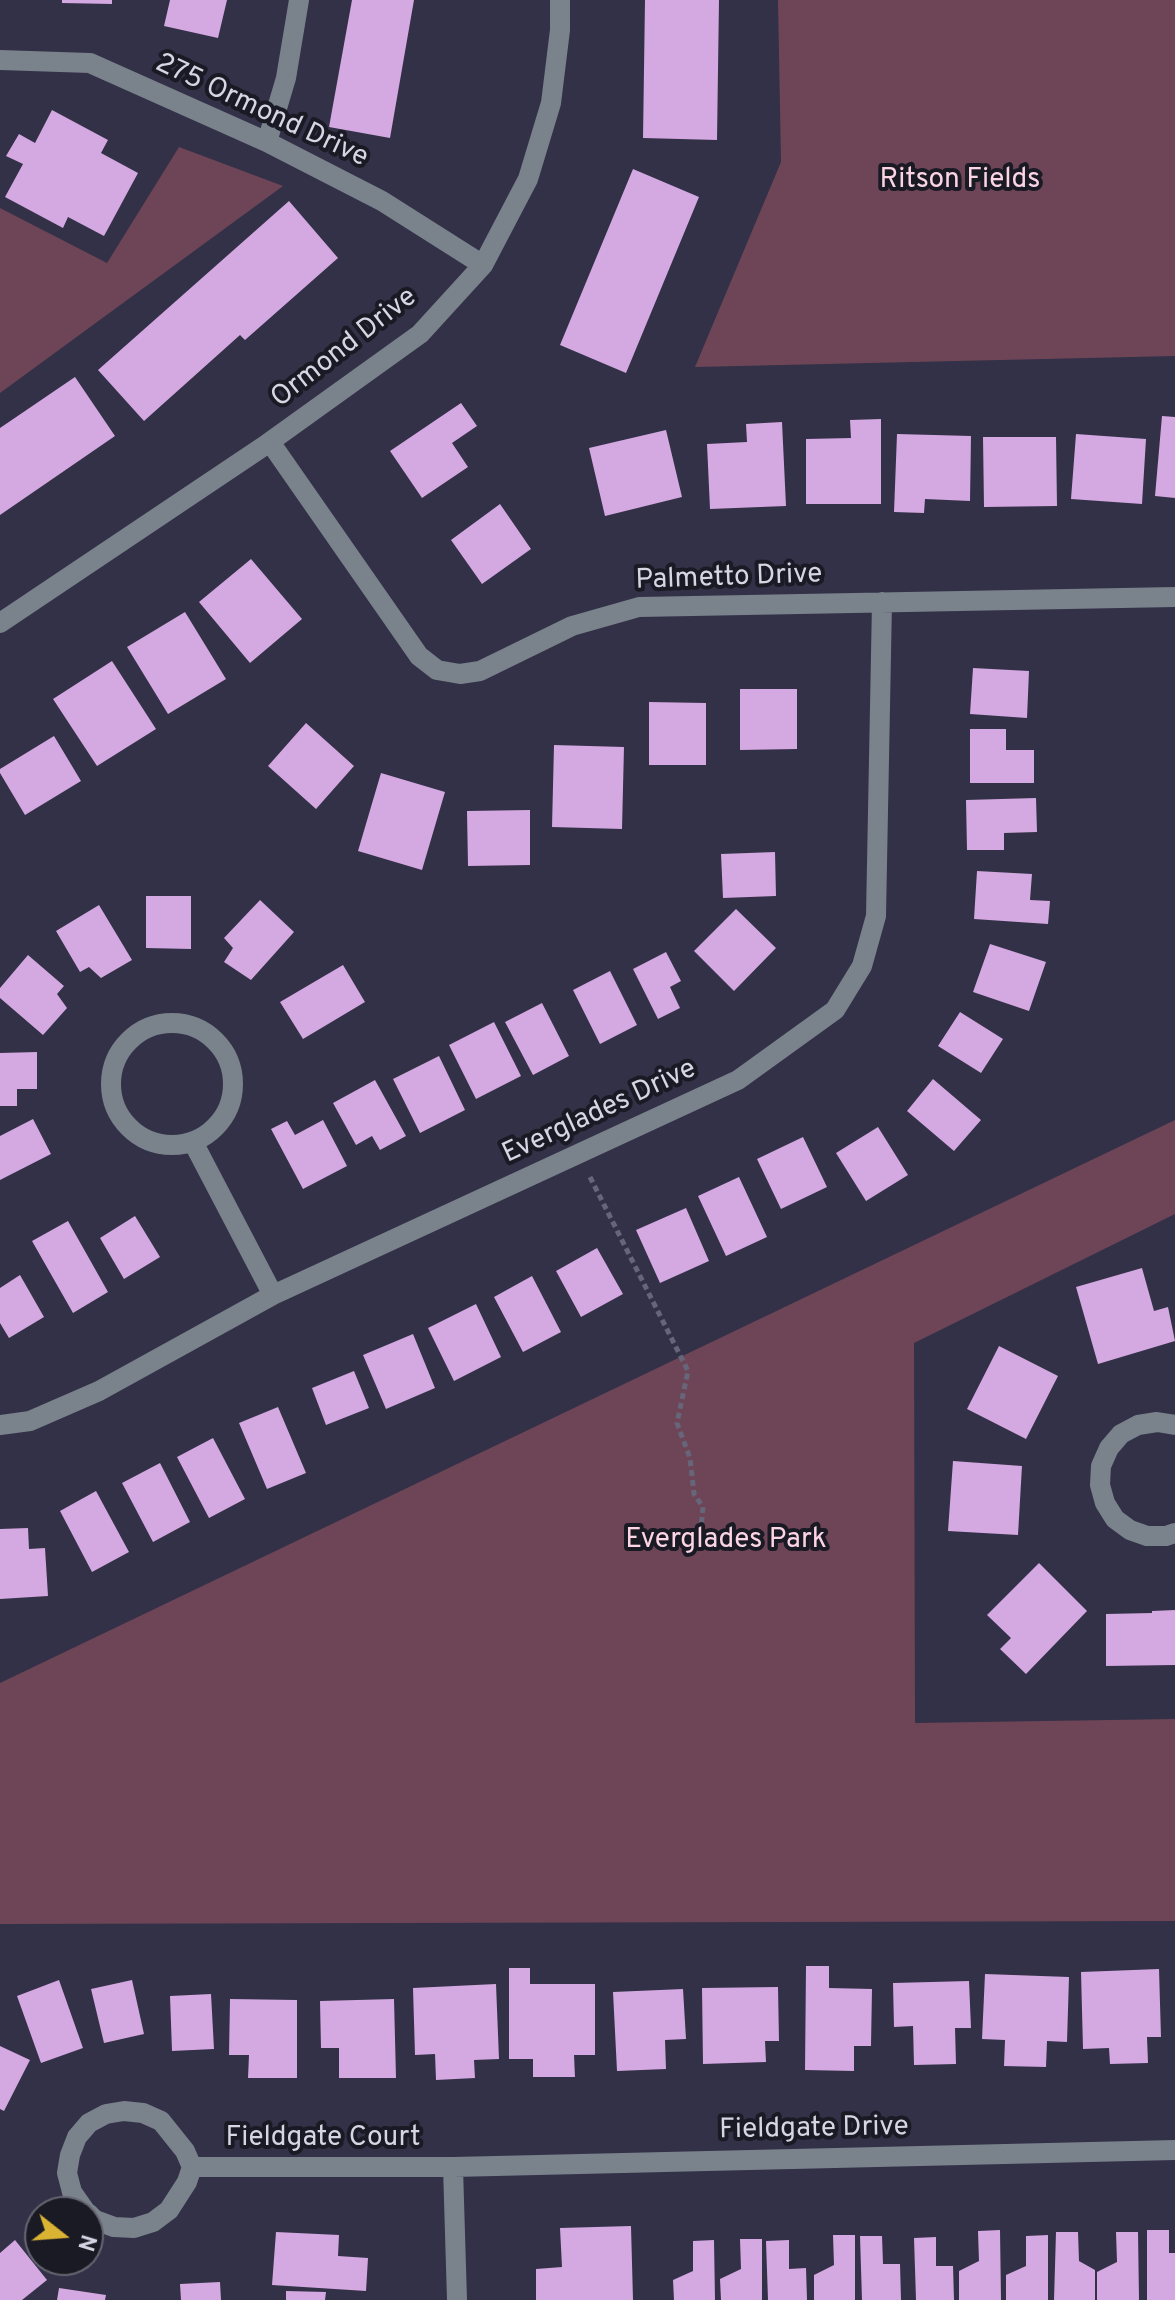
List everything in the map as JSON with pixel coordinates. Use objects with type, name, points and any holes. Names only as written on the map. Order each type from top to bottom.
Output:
[{"type":"street","points":[[267,142],[286,78],[299,0]]},
{"type":"street","name":"Ormond Drive","points":[[0,623],[270,442],[420,334],[483,265],[528,179],[551,103],[560,30],[560,0]]},
{"type":"street","name":"275 Ormond Drive","points":[[0,60],[90,63],[267,142],[382,201],[483,265]]},
{"type":"street","name":"Palmetto Drive","points":[[270,442],[419,656],[437,670],[460,674],[480,671],[572,626],[639,607],[1175,597]]},
{"type":"street","name":"Everglades Drive","points":[[0,1425],[30,1421],[99,1391],[273,1295],[738,1080],[835,1010],[862,966],[876,916],[882,602]]},
{"type":"street","points":[[175,1023],[196,1027],[213,1038],[226,1055],[232,1075],[232,1096],[224,1115],[211,1131],[193,1142],[173,1145],[154,1143],[136,1135],[122,1121],[113,1103],[110,1084],[113,1064],[123,1047],[137,1033],[155,1025],[175,1023]]},
{"type":"street","points":[[193,1142],[273,1295]]},
{"type":"street","points":[[1175,1425],[1148,1423],[1121,1434],[1109,1448],[1101,1466],[1100,1485],[1105,1503],[1115,1519],[1130,1530],[1147,1536],[1175,1533]]},
{"type":"street","name":"Fieldgate Court","points":[[75,2196],[67,2173],[70,2155],[77,2137],[89,2123],[106,2114],[124,2111],[143,2113],[161,2121],[180,2143],[192,2167],[187,2182],[169,2210],[153,2222],[134,2228],[104,2223]]},
{"type":"street","name":"Fieldgate Drive","points":[[453,2167],[1175,2150]]},
{"type":"street","name":"Fieldgate Court","points":[[192,2167],[453,2167]]},
{"type":"street","points":[[453,2167],[457,2300]]},
{"type":"path","points":[[579,1154],[688,1371],[677,1423],[690,1458],[694,1494],[703,1507],[701,1528],[706,1536]]},
{"type":"green space","name":"Ritson Fields","points":[[778,0],[1175,0],[1175,356],[695,367],[781,162]]},
{"type":"green space","points":[[179,147],[283,186],[0,393],[0,208],[107,263]]},
{"type":"green space","name":"Everglades Park","points":[[1175,1120],[1175,1214],[914,1343],[915,1723],[1175,1719],[1175,1921],[0,1924],[0,1683]]},
{"type":"building","points":[[62,0],[112,0],[112,4],[62,3]]},
{"type":"building","points":[[170,0],[227,0],[218,38],[164,26]]},
{"type":"building","points":[[352,0],[414,0],[390,138],[329,127]]},
{"type":"building","points":[[645,0],[719,0],[717,140],[643,138]]},
{"type":"building","points":[[52,110],[108,140],[101,153],[138,173],[104,236],[68,217],[63,228],[5,197],[23,164],[6,156],[19,134],[35,143]]},
{"type":"building","points":[[633,169],[699,197],[626,373],[560,345]]},
{"type":"building","points":[[289,201],[338,258],[245,340],[240,335],[144,421],[98,370]]},
{"type":"building","points":[[75,377],[115,436],[0,515],[0,428]]},
{"type":"building","points":[[461,403],[477,426],[452,443],[468,467],[422,498],[390,451]]},
{"type":"building","points":[[1162,416],[1175,417],[1175,498],[1155,496]]},
{"type":"building","points":[[881,419],[881,504],[806,504],[806,439],[851,438],[850,420]]},
{"type":"building","points":[[782,422],[786,506],[710,509],[707,444],[747,442],[746,424]]},
{"type":"building","points":[[666,430],[682,497],[605,516],[589,448]]},
{"type":"building","points":[[897,434],[971,436],[970,501],[925,499],[924,513],[894,512]]},
{"type":"building","points":[[1076,434],[1146,439],[1142,504],[1071,499]]},
{"type":"building","points":[[983,437],[1056,437],[1057,506],[984,507]]},
{"type":"building","points":[[500,504],[531,549],[482,584],[451,540]]},
{"type":"building","points":[[251,559],[302,619],[250,663],[199,602]]},
{"type":"building","points":[[185,612],[226,679],[168,714],[127,647]]},
{"type":"building","points":[[112,661],[156,729],[97,766],[53,699]]},
{"type":"building","points":[[973,668],[1029,671],[1027,718],[970,714]]},
{"type":"building","points":[[740,689],[797,689],[797,749],[740,750]]},
{"type":"building","points":[[649,702],[706,703],[706,765],[649,765]]},
{"type":"building","points":[[306,723],[354,766],[316,809],[268,766]]},
{"type":"building","points":[[970,729],[1006,729],[1006,750],[1034,750],[1034,783],[970,783]]},
{"type":"building","points":[[54,736],[81,781],[25,815],[0,769]]},
{"type":"building","points":[[554,745],[624,747],[622,829],[552,827]]},
{"type":"building","points":[[381,773],[445,792],[422,870],[358,851]]},
{"type":"building","points":[[1036,798],[1037,832],[1004,833],[1004,850],[967,850],[966,800]]},
{"type":"building","points":[[530,810],[530,865],[468,866],[467,811]]},
{"type":"building","points":[[775,852],[776,896],[723,898],[721,854]]},
{"type":"building","points":[[977,871],[1032,874],[1030,900],[1050,901],[1048,924],[974,919]]},
{"type":"building","points":[[146,896],[191,896],[191,949],[146,948]]},
{"type":"building","points":[[260,900],[294,932],[251,980],[224,962],[233,948],[224,938]]},
{"type":"building","points":[[99,905],[132,960],[101,978],[89,967],[80,972],[56,931]]},
{"type":"building","points":[[736,909],[776,948],[734,991],[694,951]]},
{"type":"building","points":[[990,944],[1046,962],[1029,1011],[973,992]]},
{"type":"building","points":[[666,952],[681,981],[670,987],[680,1008],[658,1019],[633,969]]},
{"type":"building","points":[[28,955],[64,986],[57,994],[67,1008],[43,1035],[0,998],[0,988]]},
{"type":"building","points":[[343,965],[365,1002],[303,1039],[280,1002]]},
{"type":"building","points":[[610,971],[637,1025],[600,1044],[573,990]]},
{"type":"building","points":[[542,1003],[569,1056],[533,1075],[505,1022]]},
{"type":"building","points":[[960,1012],[1003,1039],[981,1073],[938,1046]]},
{"type":"building","points":[[494,1022],[521,1076],[476,1099],[449,1045]]},
{"type":"building","points":[[37,1052],[37,1089],[17,1089],[17,1106],[0,1106],[0,1053]]},
{"type":"building","points":[[439,1056],[465,1110],[420,1133],[393,1079]]},
{"type":"building","points":[[933,1079],[981,1120],[954,1151],[907,1111]]},
{"type":"building","points":[[375,1080],[406,1136],[380,1150],[372,1136],[356,1145],[333,1103]]},
{"type":"building","points":[[33,1119],[51,1154],[0,1180],[0,1136]]},
{"type":"building","points":[[323,1120],[347,1166],[303,1189],[271,1129],[287,1121],[295,1135]]},
{"type":"building","points":[[878,1127],[908,1175],[866,1201],[836,1153]]},
{"type":"building","points":[[803,1137],[827,1187],[781,1209],[757,1159]]},
{"type":"building","points":[[739,1177],[767,1237],[726,1256],[698,1196]]},
{"type":"building","points":[[686,1208],[709,1261],[660,1283],[636,1230]]},
{"type":"building","points":[[135,1216],[160,1257],[124,1279],[100,1238]]},
{"type":"building","points":[[68,1221],[108,1292],[73,1313],[32,1241]]},
{"type":"building","points":[[597,1248],[623,1294],[581,1317],[556,1271]]},
{"type":"building","points":[[1142,1268],[1154,1311],[1168,1307],[1175,1341],[1098,1364],[1076,1287]]},
{"type":"building","points":[[20,1275],[44,1317],[9,1338],[0,1323],[0,1288]]},
{"type":"building","points":[[532,1276],[561,1332],[523,1352],[494,1297]]},
{"type":"building","points":[[476,1304],[501,1357],[454,1381],[428,1328]]},
{"type":"building","points":[[413,1334],[435,1388],[386,1409],[363,1355]]},
{"type":"building","points":[[999,1346],[1058,1376],[1026,1439],[967,1409]]},
{"type":"building","points":[[354,1371],[369,1408],[326,1425],[312,1388]]},
{"type":"building","points":[[278,1407],[306,1473],[267,1489],[239,1423]]},
{"type":"building","points":[[213,1438],[245,1499],[209,1518],[177,1457]]},
{"type":"building","points":[[953,1461],[1022,1466],[1018,1535],[948,1531]]},
{"type":"building","points":[[160,1463],[190,1522],[153,1542],[122,1483]]},
{"type":"building","points":[[96,1491],[129,1552],[92,1572],[60,1511]]},
{"type":"building","points":[[28,1528],[29,1549],[45,1548],[48,1596],[0,1599],[0,1529]]},
{"type":"building","points":[[1039,1563],[1087,1611],[1026,1674],[1000,1649],[1011,1638],[987,1615]]},
{"type":"building","points":[[1175,1610],[1175,1665],[1106,1666],[1106,1614]]},
{"type":"building","points":[[806,1966],[829,1966],[829,1988],[872,1989],[871,2046],[854,2046],[854,2071],[805,2070]]},
{"type":"building","points":[[509,1968],[530,1968],[530,1984],[595,1984],[595,2055],[574,2055],[575,2077],[533,2077],[533,2059],[509,2059]]},
{"type":"building","points":[[1159,1969],[1161,2037],[1147,2037],[1148,2063],[1110,2064],[1109,2048],[1083,2049],[1081,1972]]},
{"type":"building","points":[[985,1974],[1069,1977],[1067,2042],[1047,2041],[1046,2067],[1004,2066],[1005,2040],[982,2039]]},
{"type":"building","points":[[59,1980],[83,2048],[41,2063],[17,1996]]},
{"type":"building","points":[[132,1980],[144,2034],[104,2043],[91,1989]]},
{"type":"building","points":[[969,1981],[971,2028],[955,2028],[956,2064],[914,2065],[913,2026],[894,2027],[893,1983]]},
{"type":"building","points":[[496,1984],[499,2059],[474,2060],[475,2078],[436,2080],[435,2054],[415,2055],[413,1988]]},
{"type":"building","points":[[778,1987],[779,2041],[765,2041],[766,2062],[703,2064],[702,1988]]},
{"type":"building","points":[[683,1989],[686,2039],[665,2040],[666,2069],[617,2071],[613,1992]]},
{"type":"building","points":[[211,1994],[214,2049],[172,2051],[170,1996]]},
{"type":"building","points":[[230,1999],[297,2000],[297,2078],[248,2078],[249,2055],[229,2055]]},
{"type":"building","points":[[394,1999],[396,2078],[339,2078],[339,2048],[321,2048],[320,2001]]},
{"type":"building","points":[[0,2046],[30,2060],[4,2111],[0,2109]]},
{"type":"building","points":[[631,2226],[633,2300],[536,2300],[536,2269],[562,2267],[560,2228]]},
{"type":"building","points":[[1000,2230],[1001,2300],[959,2300],[959,2271],[979,2261],[978,2231]]},
{"type":"building","points":[[1147,2230],[1169,2230],[1169,2253],[1175,2253],[1175,2300],[1147,2300]]},
{"type":"building","points":[[276,2232],[339,2235],[338,2256],[368,2258],[366,2291],[272,2285]]},
{"type":"building","points":[[1056,2232],[1078,2232],[1079,2261],[1095,2270],[1095,2300],[1054,2300]]},
{"type":"building","points":[[1116,2232],[1138,2232],[1139,2300],[1097,2300],[1097,2272],[1117,2262]]},
{"type":"building","points":[[833,2235],[855,2235],[855,2300],[814,2300],[814,2275],[834,2265]]},
{"type":"building","points":[[1048,2235],[1048,2300],[1006,2300],[1006,2275],[1026,2266],[1026,2236]]},
{"type":"building","points":[[860,2236],[882,2236],[883,2264],[900,2264],[901,2300],[862,2300]]},
{"type":"building","points":[[936,2237],[936,2266],[953,2266],[954,2300],[916,2300],[914,2238]]},
{"type":"building","points":[[740,2239],[762,2239],[762,2300],[721,2300],[720,2279],[741,2269]]},
{"type":"building","points":[[15,2240],[24,2251],[24,2276],[44,2276],[47,2280],[22,2300],[0,2300],[0,2253]]},
{"type":"building","points":[[714,2240],[715,2300],[674,2300],[673,2280],[693,2271],[693,2241]]},
{"type":"building","points":[[789,2240],[789,2269],[806,2268],[807,2300],[768,2300],[766,2241]]},
{"type":"building","points":[[220,2282],[221,2300],[181,2300],[180,2284]]},
{"type":"building","points":[[59,2288],[106,2295],[105,2300],[57,2300]]},
{"type":"building","points":[[286,2291],[326,2292],[325,2300],[286,2300]]}]
